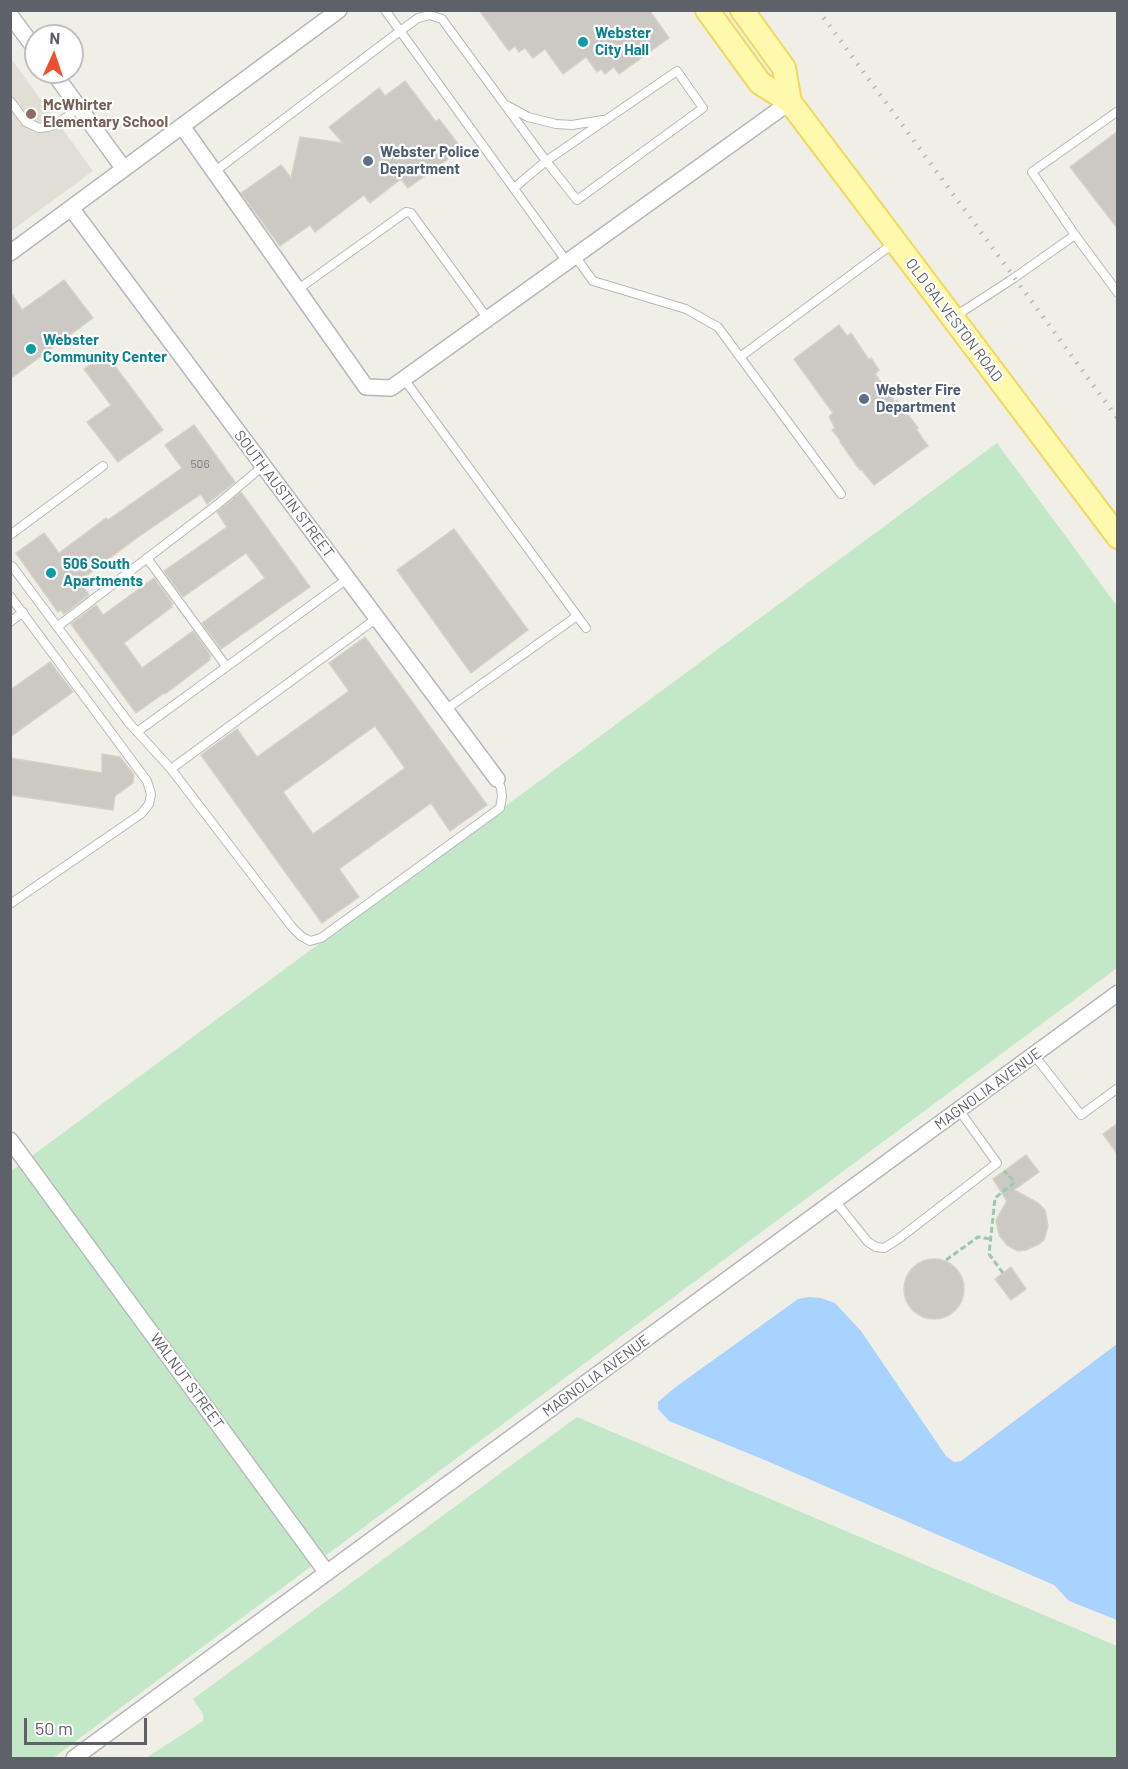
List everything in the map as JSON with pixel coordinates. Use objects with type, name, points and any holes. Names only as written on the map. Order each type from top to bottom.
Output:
[{"type":"main road","name":"OLD GALVESTON ROAD","points":[[707,10],[760,83],[790,102],[1118,537]]},
{"type":"main road","name":"OLD GALVESTON ROAD","points":[[742,10],[784,68],[790,102]]},
{"type":"street","points":[[10,253],[339,10]]},
{"type":"street","points":[[10,15],[24,34]]},
{"type":"street","points":[[61,84],[124,169]]},
{"type":"street","points":[[182,126],[366,387],[391,388],[790,102]]},
{"type":"street","name":"SOUTH AUSTIN STREET","points":[[71,208],[497,779]]},
{"type":"street","name":"MAGNOLIA AVENUE","points":[[81,1757],[327,1573],[1118,993]]},
{"type":"street","name":"WALNUT STREET","points":[[10,1140],[327,1573]]},
{"type":"lane","points":[[385,10],[514,188],[571,259],[593,281],[686,309],[718,327],[841,494]]},
{"type":"lane","points":[[214,172],[400,31],[418,18],[430,15],[442,19],[546,161],[577,200],[703,108],[677,71],[546,161],[514,188]]},
{"type":"lane","points":[[10,101],[26,122],[39,128],[61,121],[79,108]]},
{"type":"lane","points":[[502,101],[528,117],[556,124],[586,123],[609,118]]},
{"type":"lane","points":[[1118,111],[1032,171],[1118,293]]},
{"type":"lane","points":[[10,119],[20,113]]},
{"type":"lane","points":[[297,290],[406,212],[411,213],[488,319]]},
{"type":"lane","points":[[952,318],[1075,235]]},
{"type":"lane","points":[[740,357],[895,242]]},
{"type":"lane","points":[[404,380],[586,628]]},
{"type":"lane","points":[[10,535],[103,466]]},
{"type":"lane","points":[[57,627],[218,504],[263,466]]},
{"type":"lane","points":[[147,558],[226,666]]},
{"type":"lane","points":[[12,566],[129,723],[171,769],[292,927],[310,941],[321,938],[500,808],[502,797],[497,779]]},
{"type":"lane","points":[[137,732],[347,579]]},
{"type":"lane","points":[[10,596],[147,781],[151,794],[149,804],[141,814],[10,904]]},
{"type":"lane","points":[[10,622],[23,612]]},
{"type":"lane","points":[[445,710],[577,616]]},
{"type":"lane","points":[[171,769],[377,618]]},
{"type":"lane","points":[[1034,1055],[1081,1115],[1118,1088]]},
{"type":"lane","points":[[835,1201],[868,1242],[876,1247],[884,1248],[897,1240],[997,1163],[958,1110]]},
{"type":"path","points":[[997,1163],[1015,1182],[995,1198],[989,1254],[1004,1273]]},
{"type":"path","points":[[946,1260],[978,1237],[991,1239]]},
{"type":"shaded area","name":"McWhirter Elementary School","points":[[10,57],[24,76],[24,84],[30,84],[93,171],[10,231]]},
{"type":"green space","points":[[997,443],[1117,606],[1117,968],[53,1758],[11,1758],[10,1172]]},
{"type":"green space","points":[[577,1417],[1117,1646],[1117,1758],[146,1758],[203,1721],[203,1714],[193,1699]]},
{"type":"water","points":[[809,1297],[835,1303],[861,1331],[946,1456],[954,1462],[961,1461],[1117,1344],[1117,1620],[1069,1601],[1054,1585],[669,1421],[658,1409],[658,1402],[673,1389],[798,1299]]},
{"type":"building","name":"Webster City Hall","points":[[479,10],[649,10],[669,38],[619,74],[614,67],[605,74],[601,69],[597,72],[586,57],[563,74],[545,49],[533,58],[525,48],[519,52],[515,46],[509,51]]},
{"type":"building","name":"Webster Police Department","points":[[405,81],[436,122],[439,119],[462,149],[408,188],[401,179],[370,203],[364,195],[315,232],[310,225],[280,246],[241,193],[281,165],[291,178],[300,137],[343,143],[329,127],[379,88],[385,96]]},
{"type":"building","points":[[1118,131],[1118,229],[1070,167]]},
{"type":"building","name":"Webster Community Center","points":[[64,280],[93,318],[10,379],[10,291],[22,310]]},
{"type":"building","points":[[839,325],[847,336],[851,333],[869,360],[871,358],[879,370],[875,374],[918,428],[916,429],[928,446],[874,485],[860,470],[832,430],[835,428],[829,417],[833,413],[794,359]]},
{"type":"building","points":[[105,353],[163,430],[118,462],[87,422],[111,405],[84,369]]},
{"type":"building","points":[[194,425],[235,482],[207,504],[201,494],[138,537],[79,581],[89,595],[64,614],[61,610],[58,612],[16,553],[44,533],[59,553],[106,518],[108,520],[182,468],[165,445]]},
{"type":"building","points":[[241,492],[310,587],[221,649],[202,623],[265,578],[246,553],[183,597],[164,571],[227,527],[217,512]]},
{"type":"building","points":[[454,529],[528,630],[471,673],[397,570]]},
{"type":"building","points":[[154,578],[173,604],[124,643],[142,668],[193,631],[211,656],[210,660],[136,713],[71,624],[96,605],[103,615]]},
{"type":"building","points":[[365,637],[487,805],[450,831],[431,803],[339,869],[359,897],[322,923],[201,755],[237,729],[257,757],[349,691],[329,663]],"holes":[[[375,726],[405,768],[313,834],[283,792]]]},
{"type":"building","points":[[50,662],[73,692],[10,737],[10,690]]},
{"type":"building","points":[[102,754],[120,757],[134,775],[133,783],[115,796],[113,810],[10,795],[10,758],[102,773]]},
{"type":"building","points":[[1118,1123],[1118,1155],[1103,1134]]},
{"type":"building","points":[[1026,1155],[1039,1172],[1014,1190],[1038,1203],[1045,1210],[1048,1226],[1044,1240],[1026,1250],[1018,1251],[1007,1245],[999,1235],[996,1220],[1007,1201],[993,1179]]},
{"type":"building","points":[[928,1259],[940,1259],[956,1267],[962,1277],[964,1289],[962,1301],[956,1311],[940,1319],[928,1319],[912,1311],[904,1295],[904,1283],[912,1267]]},
{"type":"building","points":[[1011,1267],[1026,1289],[1011,1300],[995,1279]]},
{"type":"railway","points":[[818,10],[1118,419]]},
{"type":"place","name":"Webster City Hall","points":[[583,42]]},
{"type":"place","name":"McWhirter Elementary School","points":[[31,114]]},
{"type":"place","name":"Webster Police Department","points":[[368,161]]},
{"type":"place","name":"Webster Community Center","points":[[31,349]]},
{"type":"place","name":"Webster Fire Department","points":[[864,399]]},
{"type":"place","name":"506 South Apartments","points":[[51,573]]}]
